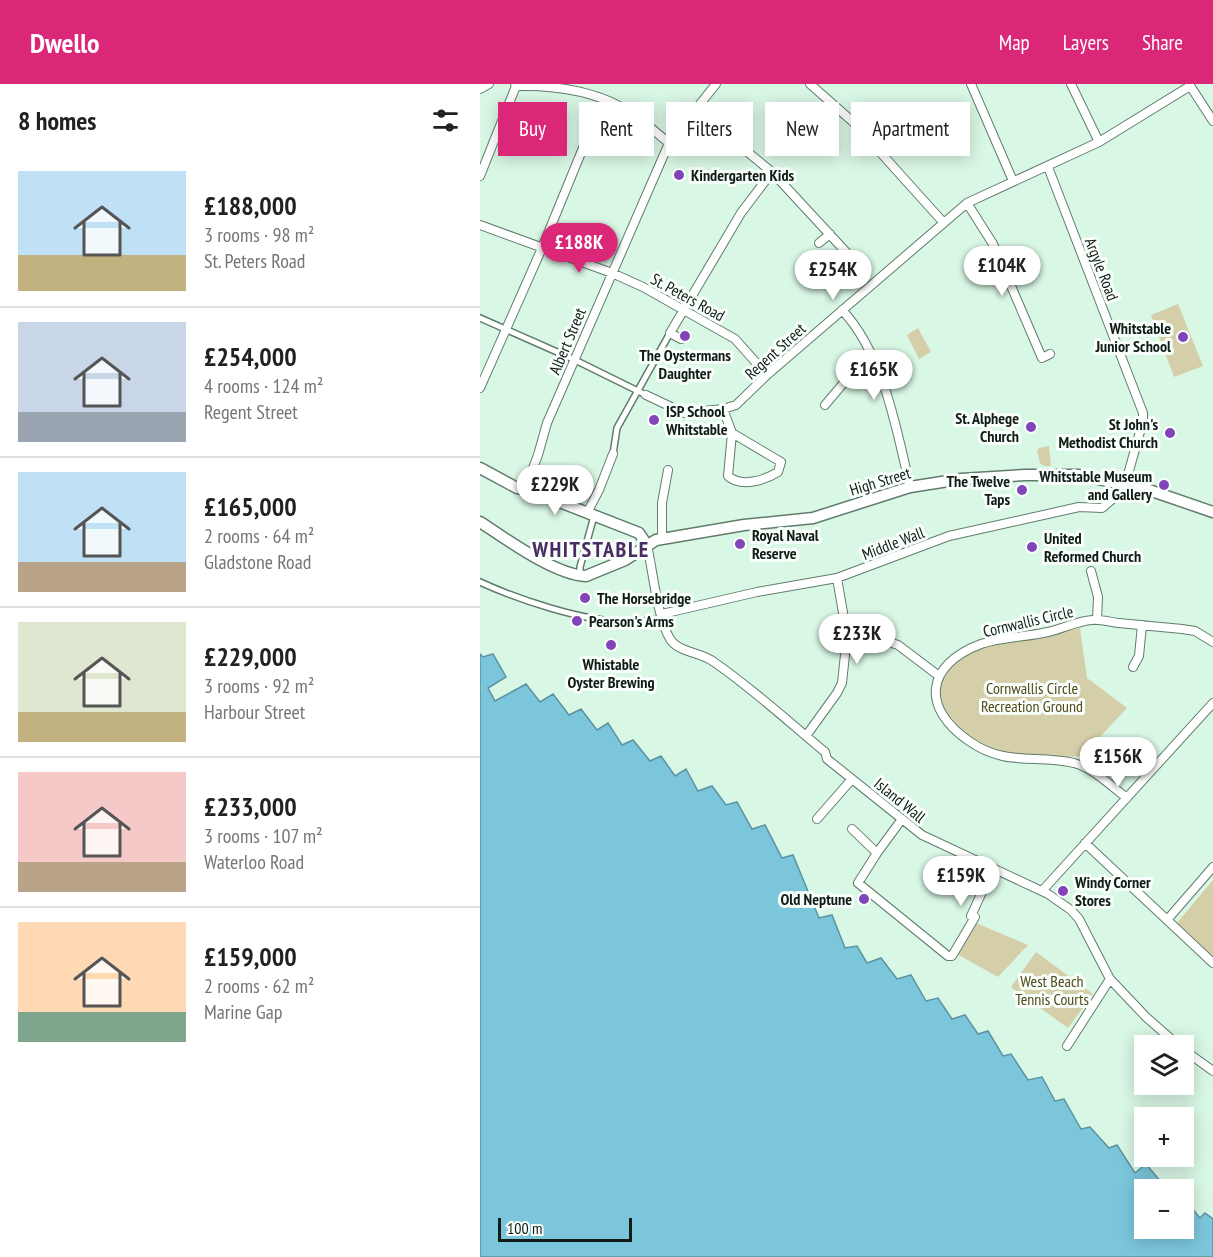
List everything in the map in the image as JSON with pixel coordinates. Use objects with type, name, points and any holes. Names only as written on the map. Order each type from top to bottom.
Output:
[{"type":"main road","points":[[480,468],[517,488],[525,489],[639,533],[647,545]]},
{"type":"main road","name":"High Street","points":[[580,575],[593,573],[626,560],[647,545],[662,538],[744,525],[813,518],[910,487],[961,479],[1079,475],[1146,489],[1213,512]]},
{"type":"main road","points":[[480,522],[531,554],[561,569],[580,575]]},
{"type":"street","points":[[480,89],[489,84]]},
{"type":"street","name":"Albert Street","points":[[702,102],[716,84]]},
{"type":"street","points":[[810,84],[852,121],[943,222]]},
{"type":"street","points":[[971,84],[1013,181]]},
{"type":"street","points":[[1071,84],[1099,142]]},
{"type":"street","points":[[480,176],[515,85],[560,88],[603,99],[626,109],[666,142]]},
{"type":"street","points":[[1190,85],[1213,121]]},
{"type":"street","name":"Regent Street","points":[[480,318],[573,359],[684,413],[723,409],[736,405],[767,375],[967,203],[1099,142],[1190,85]]},
{"type":"street","points":[[480,388],[542,248],[603,99]]},
{"type":"street","name":"Albert Street","points":[[525,489],[538,455],[546,423],[666,151]]},
{"type":"street","points":[[752,156],[772,172],[846,252]]},
{"type":"street","name":"Argyle Road","points":[[1048,166],[1143,413],[1143,421],[1122,484]]},
{"type":"street","points":[[580,575],[590,515],[613,454],[618,428],[670,333],[741,213],[772,172]]},
{"type":"street","points":[[967,203],[993,244],[1042,358],[1050,354]]},
{"type":"street","name":"St. Peters Road","points":[[480,225],[612,273],[643,287],[740,343],[767,375]]},
{"type":"street","points":[[819,243],[830,234]]},
{"type":"street","points":[[842,310],[861,334],[872,355],[898,435],[910,487]]},
{"type":"street","points":[[670,333],[681,339]]},
{"type":"street","points":[[825,405],[864,359],[872,355]]},
{"type":"street","points":[[723,409],[732,433],[728,476],[733,480],[748,482],[766,479],[778,472],[781,462],[732,433]]},
{"type":"street","points":[[662,538],[662,502],[668,470]]},
{"type":"street","name":"Middle Wall","points":[[662,616],[757,592],[837,578],[949,536],[1079,507],[1102,508],[1115,497],[1122,484]]},
{"type":"street","name":"Island Wall","points":[[647,545],[662,616],[668,635],[678,647],[700,653],[713,660],[825,752],[827,759],[922,835],[1042,891],[1071,910],[1079,919],[1110,979],[1166,1035]]},
{"type":"street","points":[[1091,571],[1098,597],[1097,620]]},
{"type":"street","points":[[806,736],[842,683],[847,636],[837,578]]},
{"type":"street","points":[[480,582],[501,592],[566,611],[624,622],[662,616]]},
{"type":"street","name":"Cornwallis Circle","points":[[939,676],[952,661],[981,645],[1045,633],[1091,620],[1195,631],[1213,642]]},
{"type":"street","points":[[1132,668],[1139,656],[1143,625]]},
{"type":"street","points":[[847,636],[898,645],[939,676],[935,688],[939,710],[970,742],[987,751],[1009,758],[1081,765],[1127,798]]},
{"type":"street","points":[[1042,891],[1213,703]]},
{"type":"street","points":[[817,819],[852,779]]},
{"type":"street","points":[[902,819],[858,883],[948,956],[952,957],[975,918],[971,916],[993,868]]},
{"type":"street","points":[[852,829],[877,853]]},
{"type":"street","points":[[1085,843],[1213,963]]},
{"type":"street","points":[[1167,920],[1213,867]]},
{"type":"street","points":[[1067,1046],[1110,979]]},
{"type":"street","points":[[1194,1057],[1213,1071]]},
{"type":"green space","points":[[1178,304],[1203,366],[1174,377],[1151,315]]},
{"type":"green space","points":[[918,328],[931,352],[919,359],[907,335]]},
{"type":"green space","points":[[1049,446],[1051,466],[1044,466],[1040,463],[1037,451],[1039,448]]},
{"type":"green space","name":"Cornwallis Circle Recreation Ground","points":[[1080,628],[1087,678],[1127,708],[1082,756],[1028,756],[996,749],[969,734],[947,712],[941,700],[940,686],[946,673],[968,653],[990,645],[1049,636]]},
{"type":"green space","points":[[1213,880],[1213,958],[1176,924]]},
{"type":"green space","name":"West Beach Tennis Courts","points":[[976,923],[1028,945],[998,977],[957,954]]},
{"type":"green space","name":"West Beach Tennis Courts","points":[[1036,952],[1093,994],[1068,1028],[1011,987]]},
{"type":"water","points":[[480,654],[483,657],[493,654],[506,677],[488,688],[495,701],[526,684],[540,702],[553,694],[569,715],[581,709],[597,730],[608,723],[622,745],[633,740],[650,761],[661,756],[675,776],[686,769],[698,791],[712,786],[726,805],[737,802],[752,829],[765,825],[782,858],[793,855],[819,918],[832,915],[845,948],[857,946],[867,963],[881,958],[897,979],[911,975],[926,1001],[938,998],[952,1019],[965,1015],[978,1034],[988,1031],[1003,1056],[1011,1054],[1028,1080],[1042,1077],[1055,1101],[1064,1099],[1081,1129],[1090,1127],[1109,1148],[1117,1145],[1135,1173],[1142,1167],[1149,1167],[1159,1179],[1134,1179],[1134,1239],[1194,1239],[1194,1211],[1200,1218],[1205,1213],[1213,1219],[1213,1257],[480,1257]]},
{"type":"place","name":"Kindergarten Kids","points":[[679,175]]},
{"type":"place","name":"The Oystermans Daughter","points":[[685,336]]},
{"type":"place","name":"Whitstable Junior School","points":[[1183,337]]},
{"type":"place","name":"ISP School Whitstable","points":[[654,420]]},
{"type":"place","name":"St. Alphege Church","points":[[1031,427]]},
{"type":"place","name":"St John's Methodist Church","points":[[1170,433]]},
{"type":"place","name":"Whitstable Museum and Gallery","points":[[1164,485]]},
{"type":"place","name":"The Twelve Taps","points":[[1022,490]]},
{"type":"place","name":"Royal Naval Reserve","points":[[740,544]]},
{"type":"place","name":"United Reformed Church","points":[[1032,547]]},
{"type":"place","name":"The Horsebridge","points":[[585,598]]},
{"type":"place","name":"Pearson's Arms","points":[[577,621]]},
{"type":"place","name":"Whistable Oyster Brewing","points":[[611,645]]},
{"type":"place","name":"Windy Corner Stores","points":[[1063,891]]},
{"type":"place","name":"Old Neptune","points":[[864,899]]},
{"type":"district","name":"WHITSTABLE","points":[[591,549]]}]
